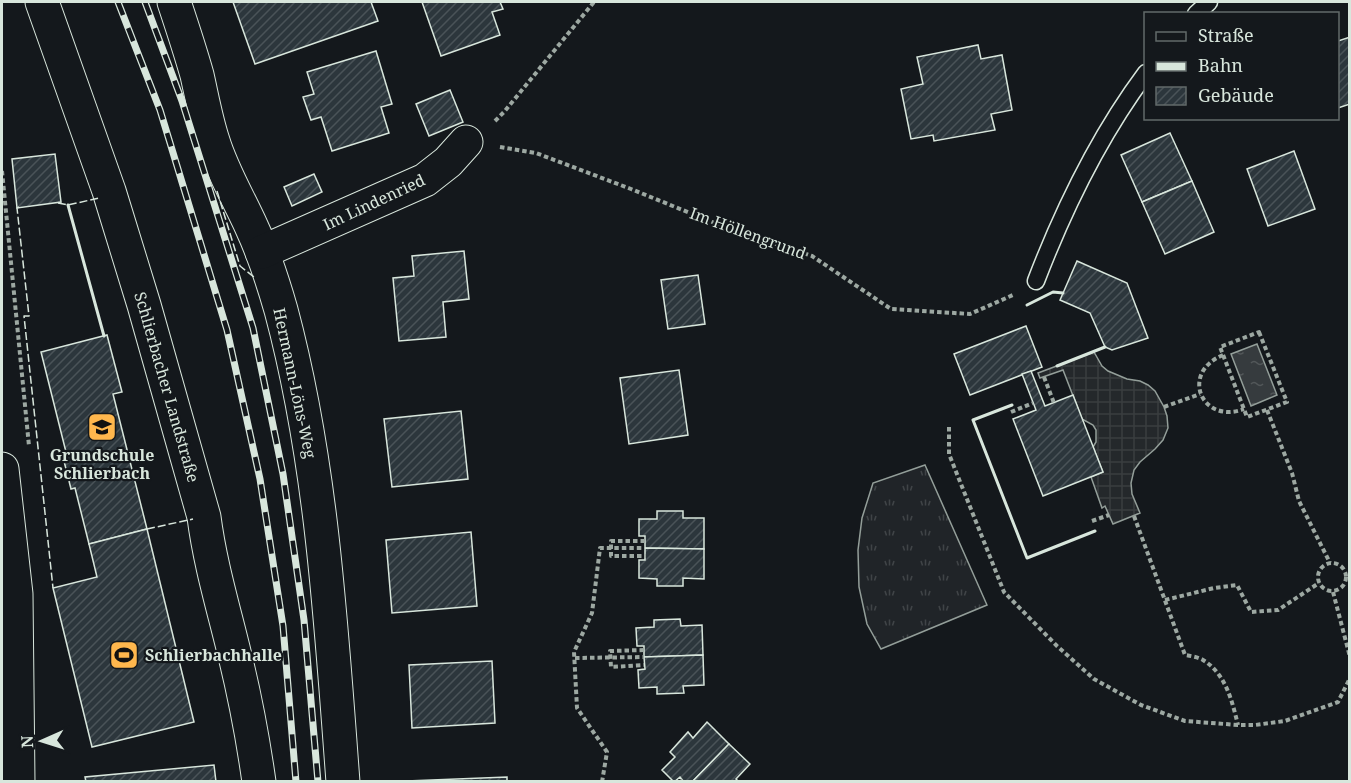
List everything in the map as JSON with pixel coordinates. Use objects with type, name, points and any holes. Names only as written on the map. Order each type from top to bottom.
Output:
[{"type":"street","name":"Schlierbacher Landstraße","points":[[42,2],[109,191],[204,517],[207,545],[249,718],[259,782]]},
{"type":"street","name":"Hermann-Löns-Weg","points":[[174,2],[196,72],[213,142],[254,231],[281,310],[303,408],[316,490],[334,665],[343,782]]},
{"type":"street","name":"Im Lindenried","points":[[262,252],[425,180],[437,172],[466,142]]},
{"type":"street","points":[[2,469],[16,594],[18,782]]},
{"type":"lane","points":[[1036,281],[1082,176],[1112,124],[1144,76]]},
{"type":"path","points":[[466,142],[504,112],[594,2]]},
{"type":"path","name":"Im Höllengrund","points":[[466,142],[536,153],[722,226],[812,256],[891,309],[970,314],[1021,292]]},
{"type":"path","points":[[1260,332],[1287,402],[1247,417],[1244,409],[1220,347],[1260,332]]},
{"type":"path","points":[[1223,355],[1205,366],[1199,379],[1200,394],[1209,406],[1223,413],[1244,409]]},
{"type":"path","points":[[1044,377],[1054,403]]},
{"type":"path","points":[[1164,407],[1200,394]]},
{"type":"path","points":[[1011,412],[1033,403]]},
{"type":"path","points":[[1267,410],[1292,473],[1299,501],[1330,563]]},
{"type":"path","points":[[949,427],[949,454],[1004,592],[1057,646],[1094,679],[1141,705],[1185,721],[1238,726],[1285,721],[1338,702],[1350,678]]},
{"type":"path","points":[[1092,521],[1109,514]]},
{"type":"path","points":[[1134,516],[1185,655],[1202,659],[1218,673],[1231,695],[1238,726]]},
{"type":"path","points":[[645,541],[611,541],[611,556],[646,556]]},
{"type":"path","points":[[602,782],[607,752],[577,708],[574,652],[592,613],[600,548],[645,548]]},
{"type":"path","points":[[1330,563],[1339,565],[1345,572],[1346,581],[1341,588],[1333,592],[1324,590],[1319,583],[1318,574],[1322,567],[1330,563]]},
{"type":"path","points":[[1165,600],[1214,588],[1238,585],[1251,612],[1278,610],[1319,583]]},
{"type":"path","points":[[1333,592],[1350,657]]},
{"type":"path","points":[[644,650],[610,651],[613,658],[611,667],[644,665]]},
{"type":"path","points":[[575,658],[644,657]]},
{"type":"green space","points":[[925,465],[987,605],[881,649],[867,624],[859,587],[858,550],[862,518],[873,483]]},
{"type":"shaded area","points":[[1094,352],[1102,366],[1108,371],[1127,379],[1140,381],[1155,391],[1167,416],[1168,428],[1163,440],[1134,470],[1131,483],[1132,494],[1140,513],[1113,524],[1105,506],[1102,508],[1091,477],[1103,472],[1093,447],[1096,442],[1096,430],[1093,425],[1082,419],[1063,370],[1040,378],[1038,373]]},
{"type":"water","points":[[1257,344],[1277,395],[1251,406],[1231,354]]},
{"type":"building","points":[[233,2],[371,2],[378,21],[255,64]]},
{"type":"building","points":[[422,2],[500,2],[503,9],[492,12],[500,35],[441,56]]},
{"type":"building","points":[[1350,37],[1350,104],[1339,108],[1339,41]]},
{"type":"building","points":[[978,45],[981,59],[1002,55],[1012,110],[991,114],[995,130],[934,141],[933,135],[911,139],[901,89],[923,84],[917,57]]},
{"type":"building","points":[[376,51],[392,104],[381,107],[389,133],[332,151],[321,117],[311,120],[303,97],[314,94],[307,72]]},
{"type":"building","points":[[450,90],[463,122],[429,136],[416,104]]},
{"type":"building","points":[[1170,133],[1192,181],[1142,202],[1121,155]]},
{"type":"building","points":[[1294,151],[1315,209],[1268,226],[1247,169]]},
{"type":"building","points":[[55,154],[61,202],[17,208],[12,159]]},
{"type":"building","points":[[314,174],[322,192],[292,206],[284,187]]},
{"type":"building","points":[[1192,181],[1214,232],[1165,254],[1142,202]]},
{"type":"building","points":[[464,251],[469,299],[443,302],[446,337],[399,341],[393,278],[414,276],[412,256]]},
{"type":"building","points":[[1077,261],[1127,283],[1148,338],[1112,350],[1105,347],[1090,313],[1060,300]]},
{"type":"building","points":[[698,275],[705,324],[668,329],[661,280]]},
{"type":"building","points":[[1026,326],[1042,367],[970,395],[954,354]]},
{"type":"building","points":[[107,335],[122,392],[113,394],[147,529],[89,544],[75,488],[71,489],[63,457],[67,456],[41,352]]},
{"type":"building","points":[[679,370],[688,435],[629,444],[620,378]]},
{"type":"building","points":[[1031,371],[1045,406],[1073,395],[1103,472],[1043,496],[1013,419],[1036,410],[1022,374]]},
{"type":"building","points":[[461,411],[468,479],[392,487],[384,419]]},
{"type":"building","points":[[657,511],[683,511],[683,518],[704,518],[704,549],[645,548],[645,536],[639,536],[639,519],[657,519]]},
{"type":"building","name":"Schlierbachhalle","points":[[147,529],[194,722],[92,747],[53,588],[97,577],[89,544]]},
{"type":"building","points":[[471,532],[477,606],[392,613],[386,540]]},
{"type":"building","points":[[645,548],[704,549],[704,579],[683,578],[683,586],[657,586],[657,579],[639,578],[639,560],[645,560]]},
{"type":"building","points":[[680,619],[681,626],[702,625],[703,655],[644,657],[644,646],[637,646],[636,628],[654,627],[654,620]]},
{"type":"building","points":[[703,655],[704,685],[683,686],[684,693],[657,694],[657,687],[639,688],[638,670],[645,669],[644,657]]},
{"type":"building","points":[[492,661],[495,723],[412,728],[409,665]]},
{"type":"building","points":[[707,722],[729,744],[692,782],[684,782],[680,777],[674,782],[662,770],[675,757],[670,752],[688,732],[693,738]]},
{"type":"building","points":[[729,744],[750,764],[736,779],[739,782],[692,782]]},
{"type":"building","points":[[214,765],[216,782],[86,782],[85,777]]},
{"type":"building","points":[[507,777],[507,782],[406,781]]},
{"type":"railway","points":[[118,2],[160,110],[227,330],[260,479],[283,626],[296,782]]},
{"type":"railway","points":[[145,2],[182,101],[253,328],[283,474],[304,620],[318,782]]},
{"type":"fence","points":[[217,191],[240,266],[254,277]]},
{"type":"fence","points":[[58,203],[68,205],[99,198]]},
{"type":"fence","points":[[19,207],[17,208],[29,316],[24,316],[53,588]]},
{"type":"fence","points":[[147,529],[193,519]]},
{"type":"wall","points":[[68,205],[104,336]]},
{"type":"wall","points":[[1027,305],[1053,292],[1063,293]]},
{"type":"wall","points":[[1057,366],[1105,347]]},
{"type":"wall","points":[[1012,405],[973,420],[1027,558],[1095,531]]},
{"type":"place","name":"Grundschule Schlierbach","points":[[102,427]]},
{"type":"place","name":"Schlierbachhalle","points":[[124,655]]}]
